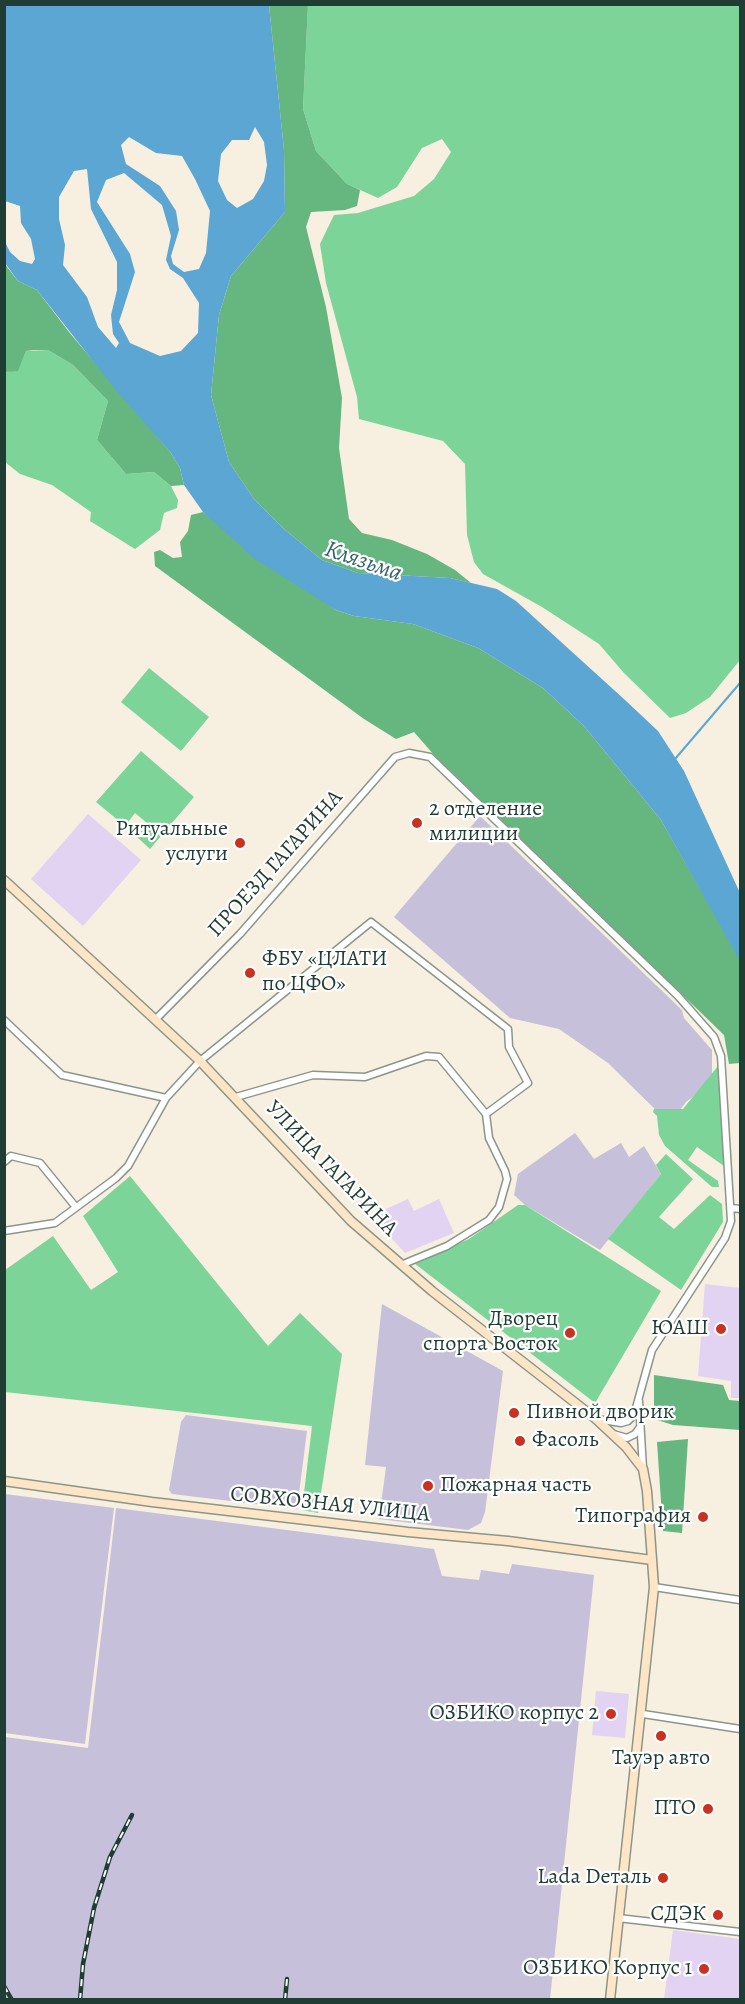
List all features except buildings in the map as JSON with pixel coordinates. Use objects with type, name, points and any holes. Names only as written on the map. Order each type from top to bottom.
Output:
[{"type":"main road","name":"УЛИЦА ГАГАРИНА","points":[[4,880],[200,1061],[351,1221],[401,1265],[596,1419],[643,1469]]},
{"type":"main road","points":[[610,2000],[654,1587],[647,1491],[643,1469]]},
{"type":"main road","name":"СОВХОЗНАЯ УЛИЦА","points":[[4,1481],[152,1502],[408,1532],[518,1542],[652,1560]]},
{"type":"street","name":"ПРОЕЗД ГАГАРИНА","points":[[156,1019],[240,934],[395,757],[409,753],[430,757],[678,996],[714,1037],[721,1056],[731,1208]]},
{"type":"street","points":[[4,1231],[55,1223],[75,1206],[117,1178],[128,1166],[166,1098],[200,1061],[371,922],[508,1029],[509,1047],[528,1083],[486,1114]]},
{"type":"street","points":[[4,1020],[62,1075],[166,1098]]},
{"type":"street","points":[[236,1097],[313,1075],[365,1077],[426,1056],[439,1057],[486,1114],[489,1138],[507,1179],[499,1207],[489,1220],[467,1235],[401,1265]]},
{"type":"street","points":[[4,1162],[11,1156],[40,1163],[75,1206]]},
{"type":"street","points":[[596,1419],[609,1423],[628,1421],[634,1415],[652,1350],[725,1238],[731,1221],[731,1208],[741,1209]]},
{"type":"street","points":[[639,1392],[643,1469]]},
{"type":"street","points":[[610,1433],[627,1438],[635,1434],[640,1427]]},
{"type":"street","points":[[654,1587],[741,1600]]},
{"type":"street","points":[[642,1714],[741,1729]]},
{"type":"street","points":[[618,1918],[741,1932]]},
{"type":"shaded area","points":[[88,814],[141,860],[83,926],[31,879]]},
{"type":"shaded area","points":[[480,816],[682,1010],[684,1018],[712,1050],[712,1082],[686,1102],[670,1124],[608,1063],[559,1029],[510,1018],[394,917]]},
{"type":"shaded area","points":[[575,1133],[594,1159],[621,1143],[629,1157],[644,1146],[661,1174],[600,1250],[525,1205],[514,1195],[518,1174]]},
{"type":"shaded area","points":[[408,1199],[414,1211],[439,1199],[454,1233],[405,1253],[384,1230],[377,1213]]},
{"type":"shaded area","name":"ЮАШ","points":[[705,1284],[740,1288],[740,1398],[731,1398],[731,1381],[698,1376]]},
{"type":"shaded area","points":[[382,1304],[503,1371],[485,1512],[481,1523],[468,1530],[379,1519],[386,1467],[365,1465]]},
{"type":"shaded area","points":[[186,1415],[307,1431],[297,1509],[172,1494],[169,1490],[181,1422]]},
{"type":"shaded area","points":[[5,1494],[114,1508],[85,1744],[5,1733]]},
{"type":"shaded area","points":[[116,1508],[434,1549],[442,1576],[479,1580],[481,1570],[509,1574],[512,1564],[594,1575],[550,1999],[5,1999],[5,1737],[88,1748]]},
{"type":"shaded area","name":"ОЗБИКО корпус 2","points":[[596,1691],[629,1694],[625,1738],[592,1735]]},
{"type":"shaded area","name":"ОЗБИКО Корпус 1","points":[[673,1930],[740,1939],[740,1999],[664,1999]]},
{"type":"green space","points":[[269,5],[308,5],[303,109],[316,151],[347,184],[360,190],[357,206],[345,210],[311,212],[306,227],[326,307],[342,398],[339,448],[349,519],[362,533],[392,540],[427,554],[455,570],[471,583],[450,578],[358,573],[322,560],[284,529],[254,499],[229,462],[211,395],[219,315],[231,276],[285,212],[284,150]]},
{"type":"green space","points":[[308,5],[740,5],[740,660],[710,697],[686,713],[670,718],[624,673],[599,644],[542,607],[483,574],[474,562],[467,535],[465,464],[443,441],[359,419],[357,397],[326,283],[320,244],[334,215],[358,213],[414,196],[434,179],[451,152],[442,139],[422,148],[397,187],[378,198],[347,184],[316,151],[303,109]]},
{"type":"green space","points":[[4,263],[18,281],[37,290],[69,332],[171,453],[180,468],[184,485],[171,486],[154,472],[126,474],[97,440],[108,401],[73,365],[48,350],[34,350],[26,351],[18,371],[5,372]]},
{"type":"green space","points":[[48,350],[73,365],[108,401],[97,440],[126,474],[154,472],[171,486],[178,500],[177,508],[164,513],[160,530],[135,549],[90,521],[91,512],[52,485],[20,474],[5,462],[5,372],[18,370],[26,351]]},
{"type":"green space","points":[[203,512],[336,610],[354,616],[413,624],[478,648],[543,688],[584,726],[661,820],[740,959],[740,1063],[729,1064],[724,1035],[434,755],[414,732],[396,739],[364,719],[155,566],[154,552],[160,550],[173,558],[182,557],[180,542],[188,531],[191,515]]},
{"type":"green space","points":[[149,668],[209,717],[181,751],[121,702]]},
{"type":"green space","points":[[141,751],[194,797],[150,849],[137,837],[147,823],[135,813],[125,826],[96,802]]},
{"type":"green space","points":[[718,1066],[724,1166],[697,1147],[688,1160],[718,1181],[719,1187],[712,1187],[665,1146],[659,1135],[657,1116],[653,1112],[654,1109],[683,1109]]},
{"type":"green space","points":[[666,1154],[693,1179],[659,1217],[674,1229],[710,1195],[722,1204],[723,1222],[681,1290],[608,1239],[661,1174],[656,1165]]},
{"type":"green space","points":[[130,1176],[268,1346],[300,1313],[342,1354],[318,1513],[302,1510],[312,1426],[5,1392],[5,1270],[53,1236],[91,1290],[118,1272],[83,1216]]},
{"type":"green space","name":"Дворец спорта Восток","points":[[518,1205],[525,1205],[661,1291],[595,1403],[414,1263],[469,1239]]},
{"type":"green space","points":[[654,1375],[723,1385],[729,1400],[740,1401],[740,1430],[673,1425],[654,1419]]},
{"type":"green space","points":[[688,1439],[682,1533],[663,1531],[657,1442]]},
{"type":"water","points":[[5,4],[269,5],[284,150],[285,212],[231,276],[219,315],[211,395],[229,462],[254,499],[284,529],[322,560],[358,573],[450,578],[497,589],[516,601],[658,731],[684,771],[740,893],[740,961],[661,820],[584,726],[543,688],[478,648],[413,624],[354,616],[336,610],[255,559],[203,512],[184,485],[180,468],[171,453],[115,389],[37,290],[18,281],[5,263],[5,242],[10,252],[20,261],[32,264],[35,259],[31,239],[21,223],[20,206],[5,201]],"holes":[[[255,127],[264,142],[267,165],[264,181],[253,199],[237,208],[227,200],[218,181],[221,154],[232,140],[249,140]],[[129,137],[156,153],[182,156],[210,211],[206,253],[199,269],[184,272],[173,264],[171,256],[179,230],[176,211],[160,186],[126,164],[121,145]],[[87,169],[91,209],[117,262],[117,290],[111,315],[113,334],[119,343],[116,348],[98,327],[87,297],[63,265],[65,245],[59,219],[59,197],[74,171]],[[124,173],[162,205],[171,236],[166,260],[170,269],[183,278],[199,303],[198,333],[181,351],[160,356],[130,343],[119,322],[135,272],[130,254],[97,202],[106,180]]]},
{"type":"waterway","points":[[675,759],[740,683]]},
{"type":"railway","points":[[80,2000],[83,1964],[94,1908],[110,1857],[132,1815]]},
{"type":"railway","points":[[285,2000],[287,1979]]},
{"type":"railway","points":[[4,1986],[12,2000]]},
{"type":"place","name":"2 отделение милиции","points":[[417,823]]},
{"type":"place","name":"Ритуальные услуги","points":[[240,843]]},
{"type":"place","name":"ФБУ «ЦЛАТИ по ЦФО»","points":[[250,973]]},
{"type":"place","name":"ЮАШ","points":[[721,1329]]},
{"type":"place","name":"Дворец спорта Восток","points":[[570,1333]]},
{"type":"place","name":"Пивной дворик","points":[[514,1413]]},
{"type":"place","name":"Фасоль","points":[[520,1441]]},
{"type":"place","name":"Пожарная часть","points":[[428,1486]]},
{"type":"place","name":"Типография","points":[[703,1517]]},
{"type":"place","name":"ОЗБИКО корпус 2","points":[[611,1714]]},
{"type":"place","name":"Тауэр авто","points":[[661,1736]]},
{"type":"place","name":"ПТО","points":[[708,1809]]},
{"type":"place","name":"Lada Dеталь","points":[[663,1878]]},
{"type":"place","name":"СДЭК","points":[[718,1915]]},
{"type":"place","name":"ОЗБИКО Корпус 1","points":[[704,1969]]},
{"type":"water label","name":"Клязьма","points":[[363,562]]}]
